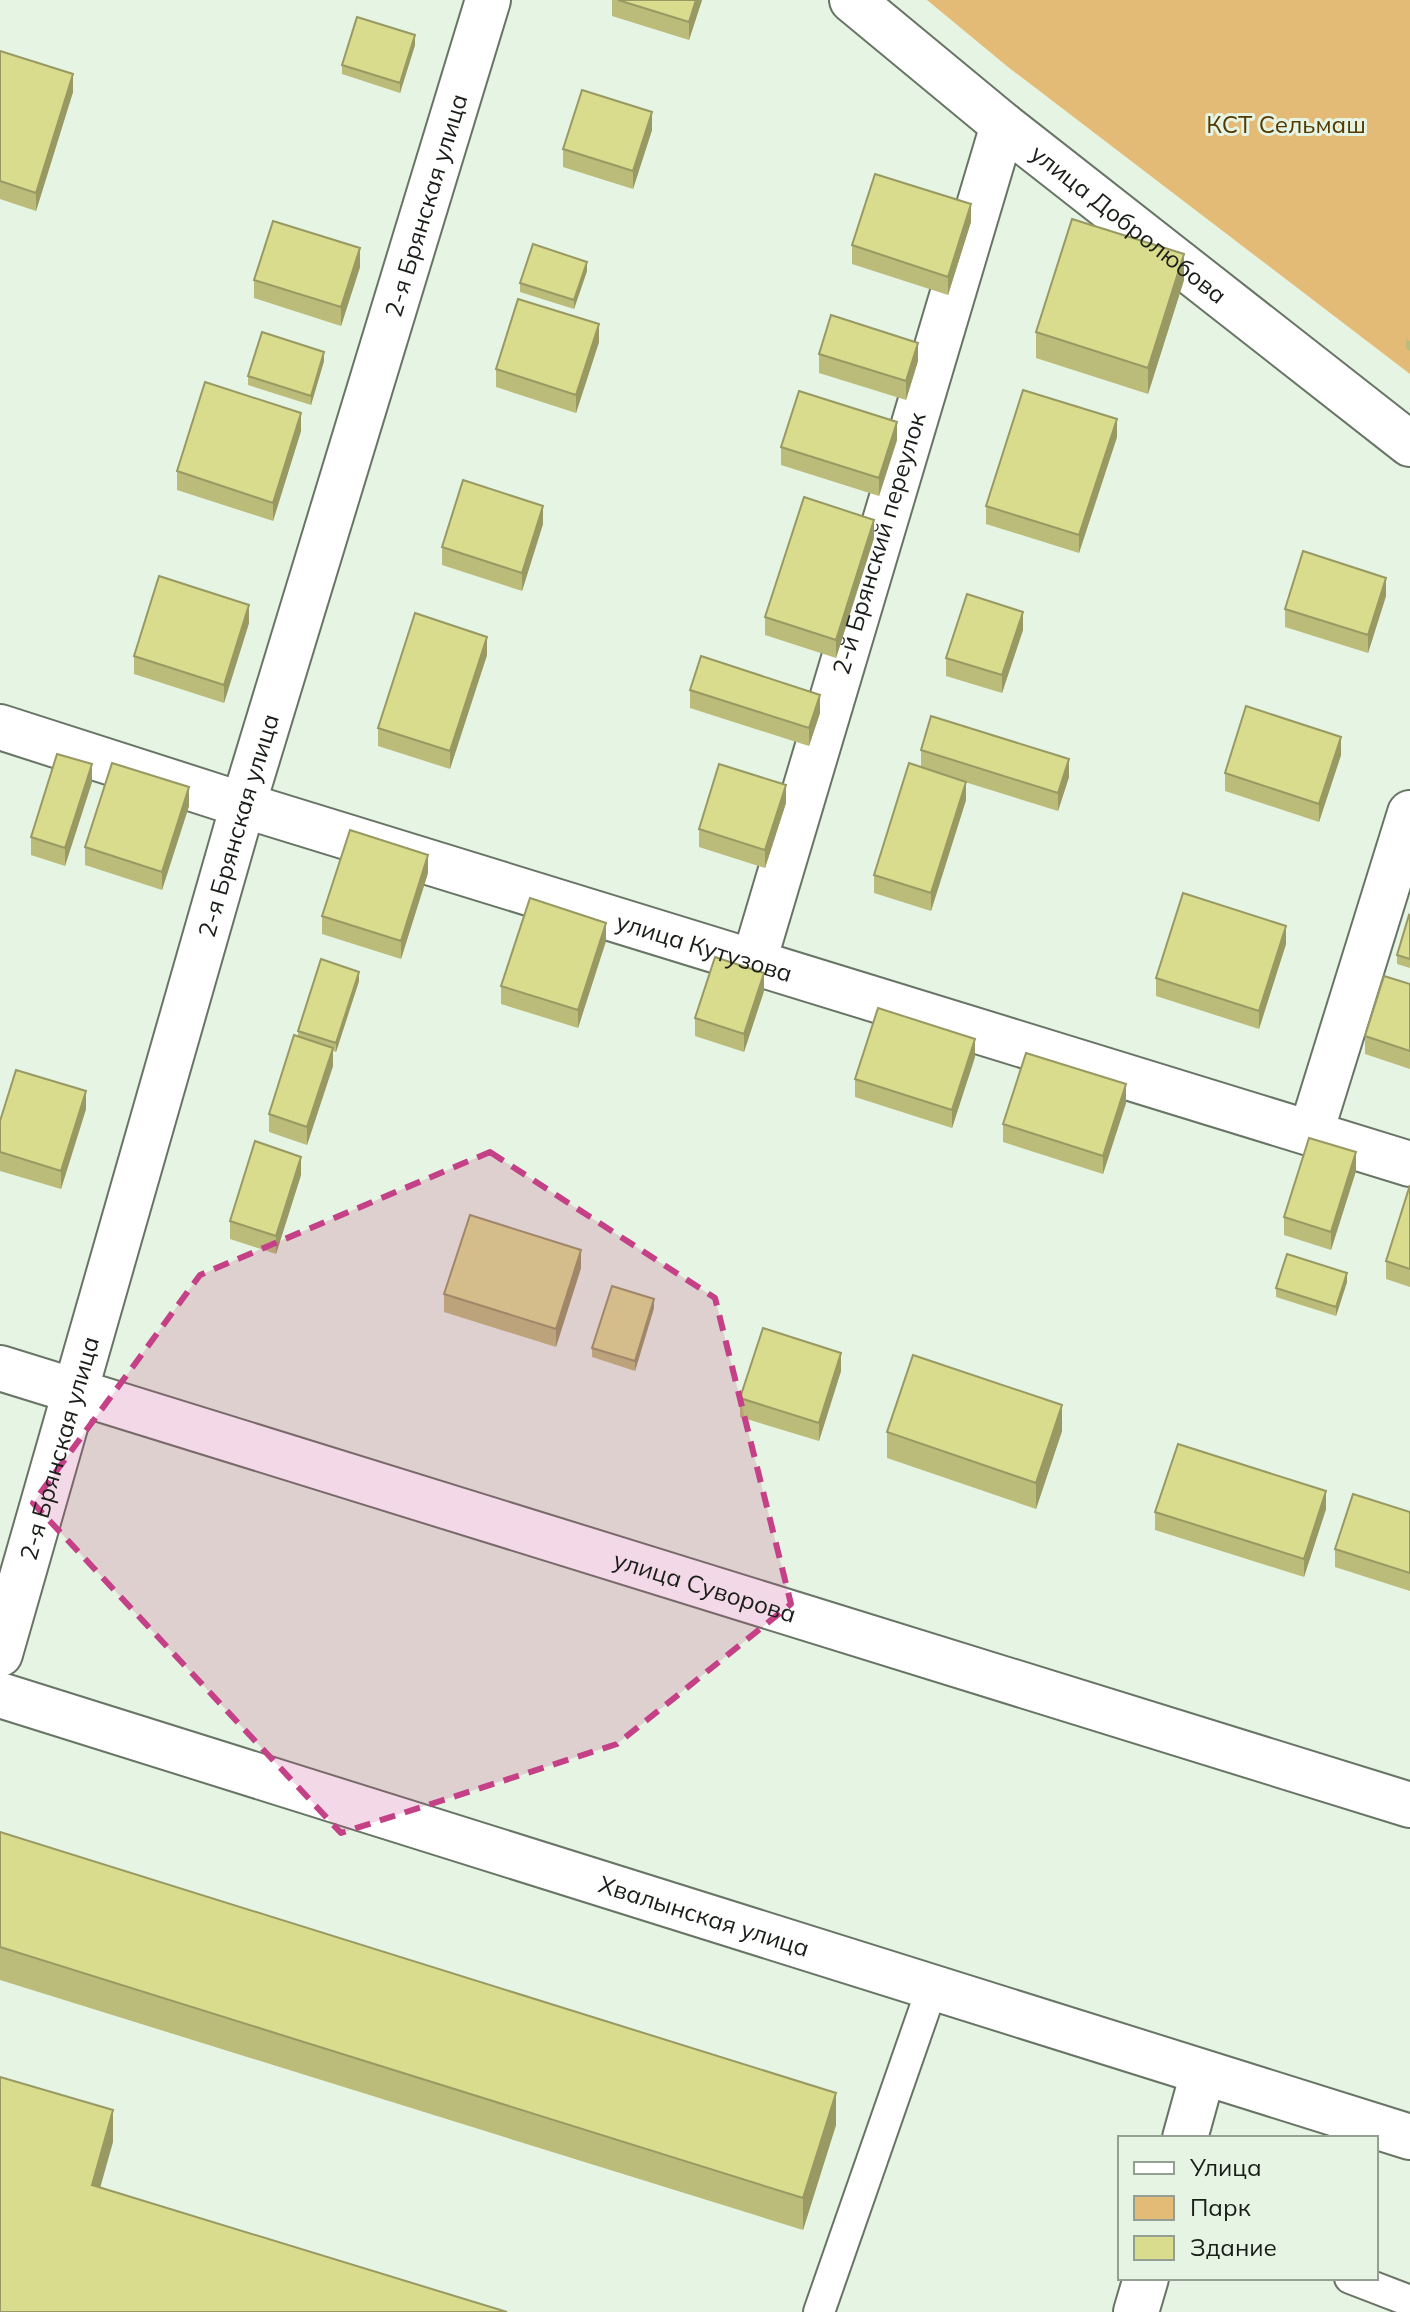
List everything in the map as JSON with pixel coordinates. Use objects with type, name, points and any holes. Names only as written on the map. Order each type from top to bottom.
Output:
[{"type":"street","name":"2-я Брянская улица","points":[[0,1654],[243,805],[488,0]]},
{"type":"street","name":"улица Добролюбова","points":[[852,0],[1003,125],[1410,444]]},
{"type":"street","name":"2-й Брянский переулок","points":[[754,961],[1003,125]]},
{"type":"street","name":"улица Кутузова","points":[[0,727],[243,805],[1410,1164]]},
{"type":"street","points":[[1311,1132],[1410,813]]},
{"type":"street","name":"улица Суворова","points":[[0,1368],[1410,1805]]},
{"type":"street","name":"Хвалынская улица","points":[[0,1695],[1410,2137]]},
{"type":"street","points":[[1186,2136],[1203,2073]]},
{"type":"street","points":[[1136,2312],[1145,2280]]},
{"type":"lane","points":[[819,2312],[932,1988]]},
{"type":"lane","points":[[1355,2280],[1410,2301]]},
{"type":"highlighted area","points":[[490,1152],[715,1298],[791,1604],[617,1744],[341,1833],[33,1503],[200,1275]]},
{"type":"green space","name":"КСТ Сельмаш","points":[[927,0],[1410,0],[1410,374],[1008,67]]},
{"type":"building","points":[[618,0],[696,0],[689,22]]},
{"type":"building","points":[[357,17],[415,35],[400,83],[342,65]]},
{"type":"building","points":[[0,51],[73,74],[36,193],[0,181]]},
{"type":"building","points":[[582,90],[652,112],[633,171],[563,149]]},
{"type":"building","points":[[875,174],[971,204],[948,277],[852,245]]},
{"type":"building","points":[[1072,219],[1184,254],[1148,368],[1036,332]]},
{"type":"building","points":[[273,221],[360,248],[341,307],[254,280]]},
{"type":"building","points":[[533,244],[587,262],[574,300],[520,283]]},
{"type":"building","points":[[518,299],[599,324],[576,395],[496,369]]},
{"type":"building","points":[[831,315],[918,343],[906,381],[819,354]]},
{"type":"building","points":[[262,332],[324,352],[311,396],[248,376]]},
{"type":"building","points":[[205,382],[301,413],[273,503],[177,471]]},
{"type":"building","points":[[1023,390],[1117,419],[1079,535],[986,506]]},
{"type":"building","points":[[799,391],[897,422],[879,478],[781,447]]},
{"type":"building","points":[[463,480],[543,506],[522,573],[442,547]]},
{"type":"building","points":[[804,497],[874,520],[836,640],[765,617]]},
{"type":"building","points":[[1303,551],[1386,578],[1368,635],[1285,609]]},
{"type":"building","points":[[159,576],[249,605],[224,685],[134,656]]},
{"type":"building","points":[[967,594],[1023,612],[1002,675],[946,658]]},
{"type":"building","points":[[415,613],[487,637],[450,751],[378,728]]},
{"type":"building","points":[[701,656],[820,695],[809,728],[690,690]]},
{"type":"building","points":[[1246,706],[1341,737],[1319,804],[1225,773]]},
{"type":"building","points":[[931,716],[1069,759],[1058,793],[921,750]]},
{"type":"building","points":[[57,754],[92,764],[65,848],[31,837]]},
{"type":"building","points":[[112,763],[189,787],[162,872],[85,847]]},
{"type":"building","points":[[909,763],[966,782],[931,893],[874,875]]},
{"type":"building","points":[[719,764],[786,785],[765,850],[699,829]]},
{"type":"building","points":[[350,830],[428,855],[401,941],[322,916]]},
{"type":"building","points":[[1183,893],[1286,926],[1259,1011],[1156,978]]},
{"type":"building","points":[[530,898],[606,923],[578,1010],[501,986]]},
{"type":"building","points":[[1410,916],[1410,959],[1397,955]]},
{"type":"building","points":[[715,957],[764,973],[744,1034],[695,1018]]},
{"type":"building","points":[[321,959],[359,972],[336,1043],[298,1031]]},
{"type":"building","points":[[1384,976],[1410,984],[1410,1051],[1365,1036]]},
{"type":"building","points":[[878,1008],[975,1039],[952,1110],[855,1079]]},
{"type":"building","points":[[294,1035],[333,1048],[307,1127],[269,1114]]},
{"type":"building","points":[[1026,1053],[1126,1084],[1103,1156],[1003,1124]]},
{"type":"building","points":[[16,1070],[86,1091],[61,1171],[0,1152],[0,1121]]},
{"type":"building","points":[[1309,1138],[1356,1152],[1331,1232],[1284,1217]]},
{"type":"building","points":[[255,1141],[301,1157],[276,1236],[230,1221]]},
{"type":"building","points":[[1410,1185],[1410,1269],[1386,1261]]},
{"type":"building","points":[[470,1215],[581,1250],[556,1329],[444,1294]]},
{"type":"building","points":[[1287,1254],[1347,1273],[1336,1307],[1276,1288]]},
{"type":"building","points":[[612,1286],[654,1299],[635,1361],[592,1348]]},
{"type":"building","points":[[763,1328],[841,1353],[819,1423],[740,1398]]},
{"type":"building","points":[[913,1355],[1062,1405],[1036,1483],[887,1432]]},
{"type":"building","points":[[1178,1444],[1326,1491],[1304,1559],[1155,1512]]},
{"type":"building","points":[[1353,1494],[1410,1512],[1410,1573],[1335,1549]]},
{"type":"building","points":[[0,1832],[836,2093],[803,2198],[0,1947]]},
{"type":"building","points":[[0,2077],[113,2110],[92,2185],[507,2312],[0,2312]]}]
